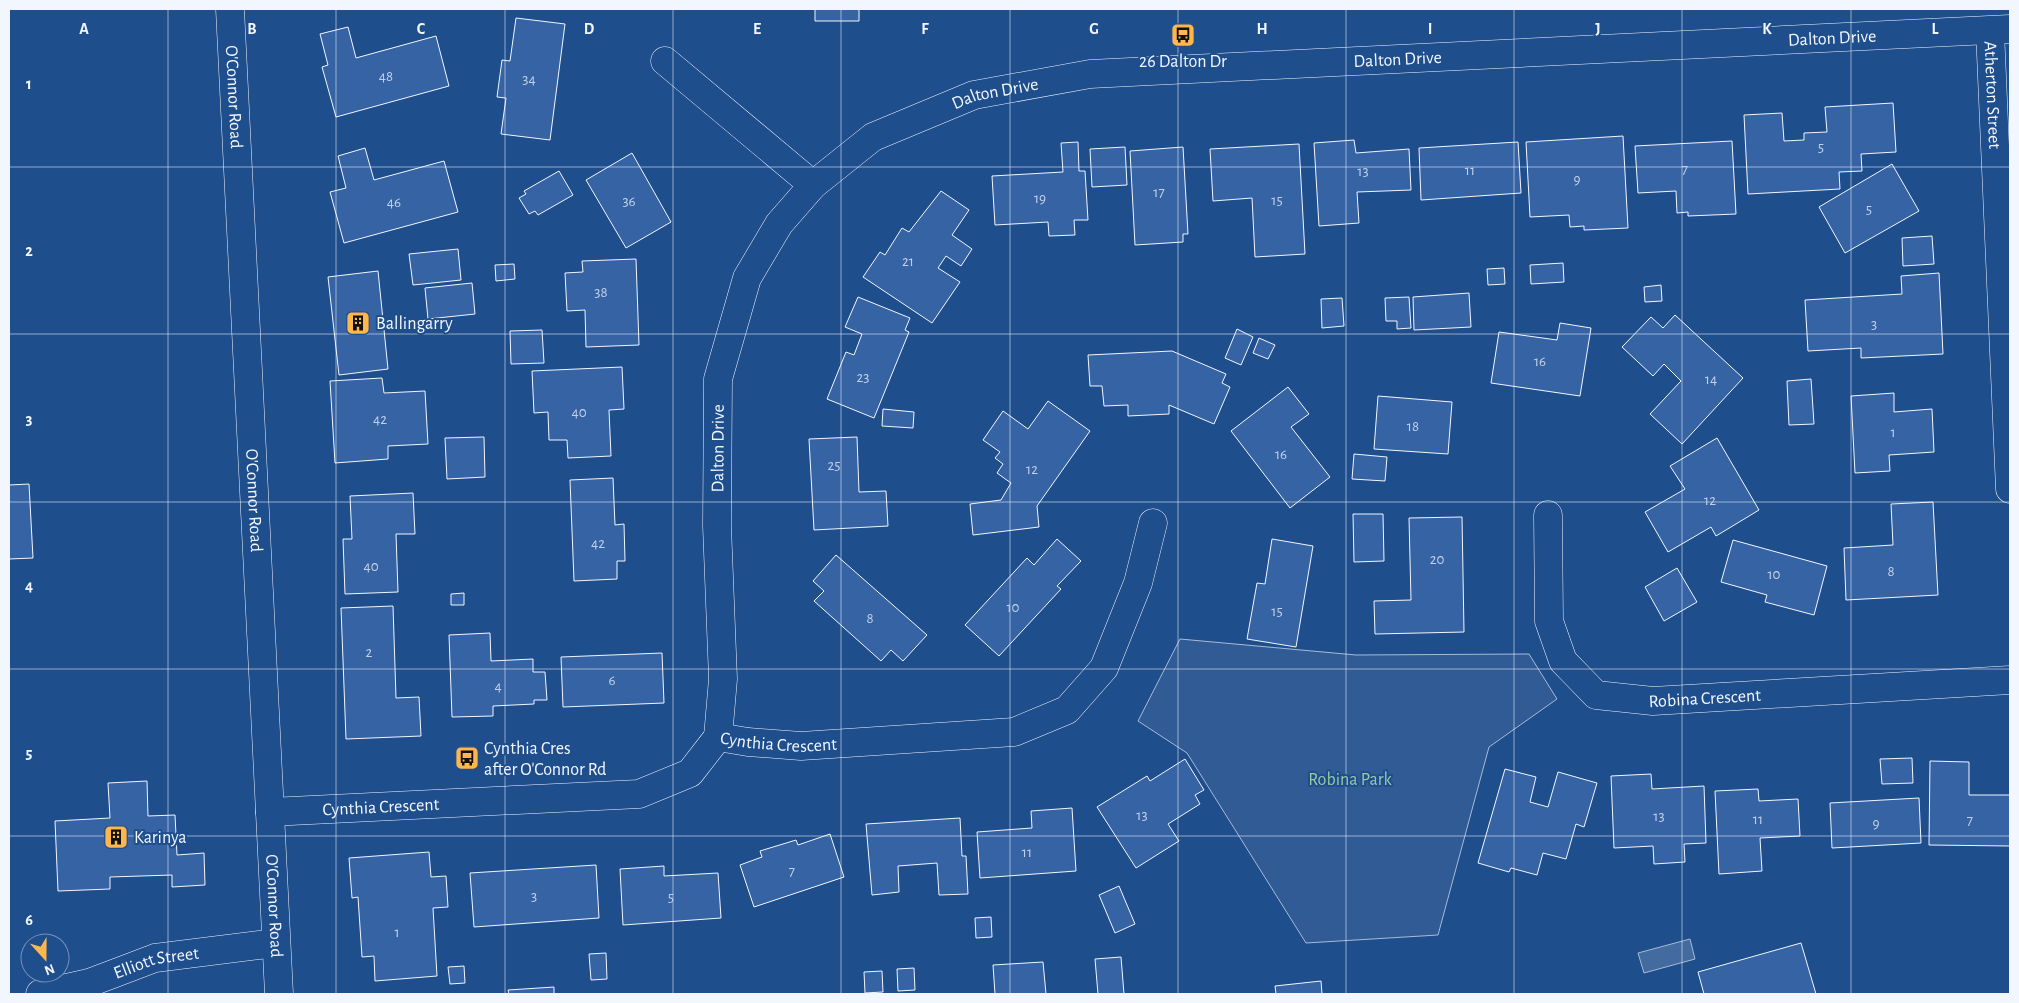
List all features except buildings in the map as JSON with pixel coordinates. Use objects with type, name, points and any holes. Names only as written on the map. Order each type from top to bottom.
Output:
[{"type":"street","name":"O'Connor Road","points":[[230,9],[279,994]]},
{"type":"street","name":"Dalton Drive","points":[[718,737],[723,679],[716,526],[718,379],[747,278],[778,224],[813,185],[873,137],[974,95],[1090,74],[2000,30]]},
{"type":"street","name":"Atherton Street","points":[[2000,30],[2010,489]]},
{"type":"street","points":[[665,61],[813,185]]},
{"type":"street","name":"Robina Crescent","points":[[1548,515],[1549,621],[1562,661],[1596,696],[1652,701],[2010,680]]},
{"type":"street","name":"Cynthia Crescent","points":[[270,812],[639,794],[690,773],[718,737],[748,742],[800,746],[1014,732],[1066,710],[1104,668],[1138,583],[1153,523]]},
{"type":"street","name":"Elliott Street","points":[[40,994],[89,983],[155,958],[276,943]]},
{"type":"shaded area","name":"Robina Park","points":[[1180,639],[1356,655],[1529,654],[1557,699],[1489,747],[1438,935],[1306,943],[1187,753],[1138,721]]},
{"type":"shaded area","points":[[1690,939],[1695,959],[1644,973],[1638,953]]},
{"type":"place","name":"26 Dalton Dr","points":[[1183,35]]},
{"type":"place","name":"Ballingarry","points":[[358,323]]},
{"type":"place","name":"Cynthia Cres after O'Connor Rd","points":[[467,758]]},
{"type":"place","name":"Karinya","points":[[116,837]]}]
